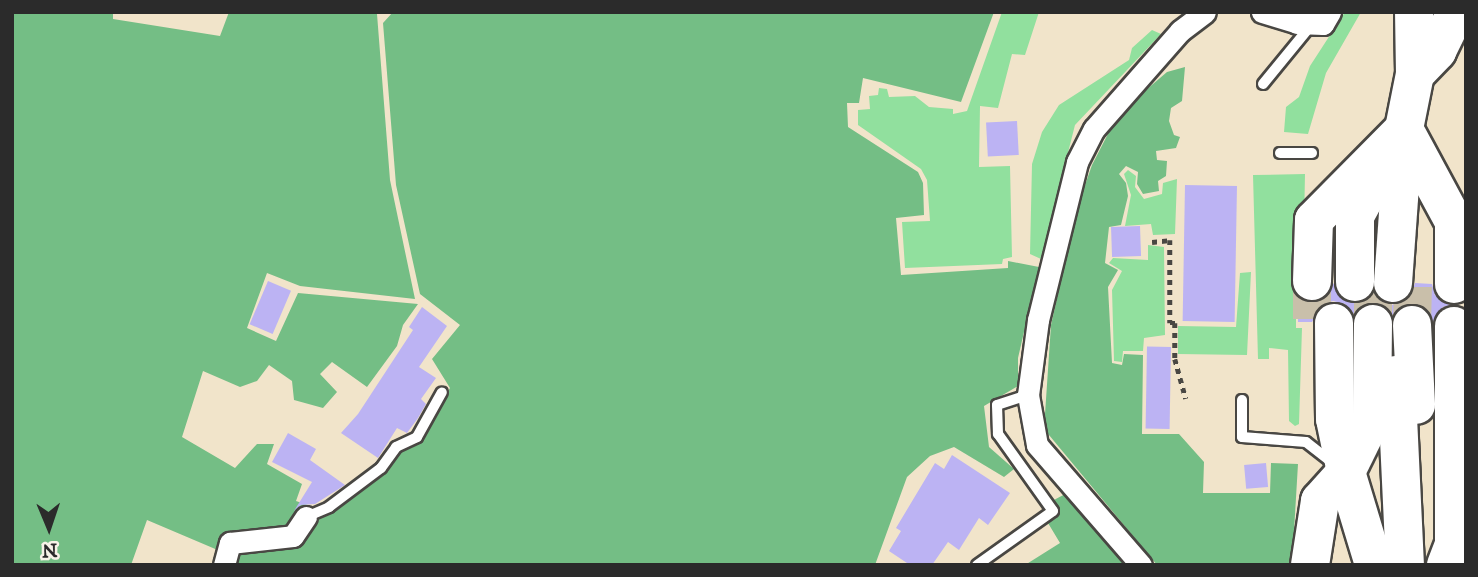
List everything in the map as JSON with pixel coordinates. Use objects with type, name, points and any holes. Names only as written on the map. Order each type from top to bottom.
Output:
[{"type":"highway","points":[[1383,282],[1404,129],[1415,74],[1414,12]]},
{"type":"highway","points":[[1415,74],[1437,51],[1456,12]]},
{"type":"highway","points":[[1383,282],[1454,222],[1404,129]]},
{"type":"highway","points":[[1383,282],[1314,220],[1404,129]]},
{"type":"highway","points":[[1374,565],[1346,472],[1314,417],[1383,324]]},
{"type":"highway","points":[[1310,565],[1320,501],[1346,472],[1373,419],[1383,324]]},
{"type":"highway","points":[[1383,324],[1405,565]]},
{"type":"highway","points":[[1383,324],[1422,565]]},
{"type":"highway","points":[[1383,324],[1439,565]]},
{"type":"highway","points":[[1383,324],[1454,544],[1446,565]]},
{"type":"street","points":[[1140,565],[1037,445],[1028,395],[1038,320],[1077,162],[1094,129],[1180,31],[1205,12]]},
{"type":"street","points":[[1262,12],[1321,18]]},
{"type":"street","points":[[224,565],[230,543],[293,536],[306,517]]},
{"type":"lane","points":[[1263,84],[1321,18]]},
{"type":"lane","points":[[1280,153],[1312,153]]},
{"type":"lane","points":[[306,517],[329,506],[380,468],[396,447],[417,437],[442,392]]},
{"type":"lane","points":[[977,565],[1053,511],[998,434],[997,405],[1028,395]]},
{"type":"lane","points":[[1242,400],[1242,437],[1306,442],[1346,472]]},
{"type":"path","points":[[1152,242],[1170,240],[1170,323],[1175,323],[1175,359],[1186,399]]},
{"type":"green space","points":[[12,12],[113,12],[113,19],[220,36],[229,12],[377,14],[390,180],[415,299],[300,286],[267,273],[247,328],[276,341],[298,293],[418,304],[403,325],[397,346],[367,387],[332,362],[320,374],[337,392],[323,408],[294,400],[292,381],[269,365],[257,381],[240,387],[203,371],[182,437],[235,468],[257,444],[274,444],[267,464],[302,484],[296,501],[311,506],[289,529],[220,551],[147,520],[131,565],[12,565]]},
{"type":"green space","points":[[393,12],[994,12],[961,102],[863,78],[859,103],[847,103],[848,127],[918,172],[923,183],[924,215],[896,218],[901,275],[1008,268],[1008,261],[1039,267],[1018,358],[1018,386],[984,406],[989,447],[1014,469],[1004,477],[954,447],[930,456],[907,477],[875,565],[232,565],[235,551],[333,511],[384,471],[398,452],[420,441],[450,388],[432,359],[460,325],[420,294],[396,185],[383,23]]},
{"type":"green space","points":[[1002,12],[1039,12],[1025,55],[1012,54],[998,108],[980,106],[979,167],[1010,166],[1012,257],[1003,259],[1002,264],[905,268],[902,222],[930,221],[927,180],[921,169],[858,125],[858,110],[870,109],[869,96],[878,95],[879,88],[887,89],[889,97],[915,96],[929,107],[953,109],[953,114],[967,111]]},
{"type":"green space","points":[[1345,12],[1361,12],[1326,73],[1308,134],[1284,132],[1286,107],[1299,97],[1310,66]]},
{"type":"green space","points":[[1152,30],[1161,34],[1075,125],[1041,259],[1030,254],[1032,164],[1042,132],[1059,105],[1129,60],[1132,48]]},
{"type":"green space","points":[[1185,67],[1182,101],[1171,108],[1169,121],[1174,135],[1180,137],[1176,148],[1156,151],[1157,160],[1167,161],[1166,176],[1158,181],[1159,191],[1143,194],[1137,184],[1138,172],[1126,166],[1119,174],[1126,183],[1128,196],[1121,225],[1109,227],[1105,263],[1118,270],[1108,287],[1112,363],[1122,365],[1124,354],[1143,355],[1142,434],[1179,434],[1204,462],[1203,493],[1270,493],[1271,463],[1298,464],[1292,565],[1157,565],[1044,429],[1051,325],[1078,205],[1092,165],[1111,128],[1139,96],[1167,72]]},
{"type":"green space","points":[[1128,170],[1136,176],[1135,187],[1144,199],[1162,194],[1163,183],[1177,179],[1175,234],[1153,235],[1151,224],[1125,226],[1131,195],[1124,174]]},
{"type":"green space","points":[[1305,174],[1303,276],[1296,277],[1296,328],[1302,328],[1299,424],[1295,426],[1289,421],[1288,350],[1269,348],[1269,359],[1258,359],[1253,175]]},
{"type":"green space","points":[[1148,245],[1164,247],[1165,335],[1144,338],[1143,351],[1123,351],[1122,362],[1114,361],[1112,290],[1122,271],[1109,263],[1113,258],[1148,260]]},
{"type":"green space","points":[[1251,272],[1247,355],[1178,354],[1178,326],[1236,327],[1240,273]]},
{"type":"green space","points":[[1069,492],[1127,565],[1025,565],[1060,543],[1048,523],[1058,514],[1052,501]]},
{"type":"building","points":[[1017,121],[1019,155],[988,157],[986,123]]},
{"type":"building","points":[[1185,185],[1237,186],[1235,322],[1183,321]]},
{"type":"building","points":[[1140,226],[1141,256],[1112,257],[1111,227]]},
{"type":"building","points":[[268,281],[291,291],[273,334],[250,324]]},
{"type":"building","points":[[1333,283],[1345,301],[1365,301],[1374,293],[1392,305],[1411,296],[1415,283],[1432,284],[1435,295],[1450,305],[1443,307],[1433,322],[1423,306],[1412,303],[1393,315],[1385,306],[1373,302],[1354,314],[1345,304],[1333,301],[1322,305],[1312,322],[1298,322],[1298,297],[1311,303],[1322,301]]},
{"type":"building","points":[[422,307],[447,326],[419,367],[436,378],[421,399],[426,404],[418,418],[407,433],[397,428],[378,458],[341,433],[358,414],[413,330],[409,327]]},
{"type":"building","points":[[1147,347],[1171,347],[1170,429],[1146,429]]},
{"type":"building","points":[[288,433],[316,449],[310,460],[345,485],[315,504],[301,505],[294,511],[312,482],[272,462]]},
{"type":"building","points":[[952,455],[1010,493],[988,525],[979,518],[959,550],[948,542],[932,565],[910,565],[889,551],[901,531],[896,528],[935,463],[944,469]]},
{"type":"building","points":[[1266,463],[1268,487],[1246,489],[1244,465]]},
{"type":"tunnel","points":[[1312,281],[1312,322]]},
{"type":"tunnel","points":[[1373,282],[1373,324]]},
{"type":"tunnel","points":[[1412,325],[1413,283]]}]
